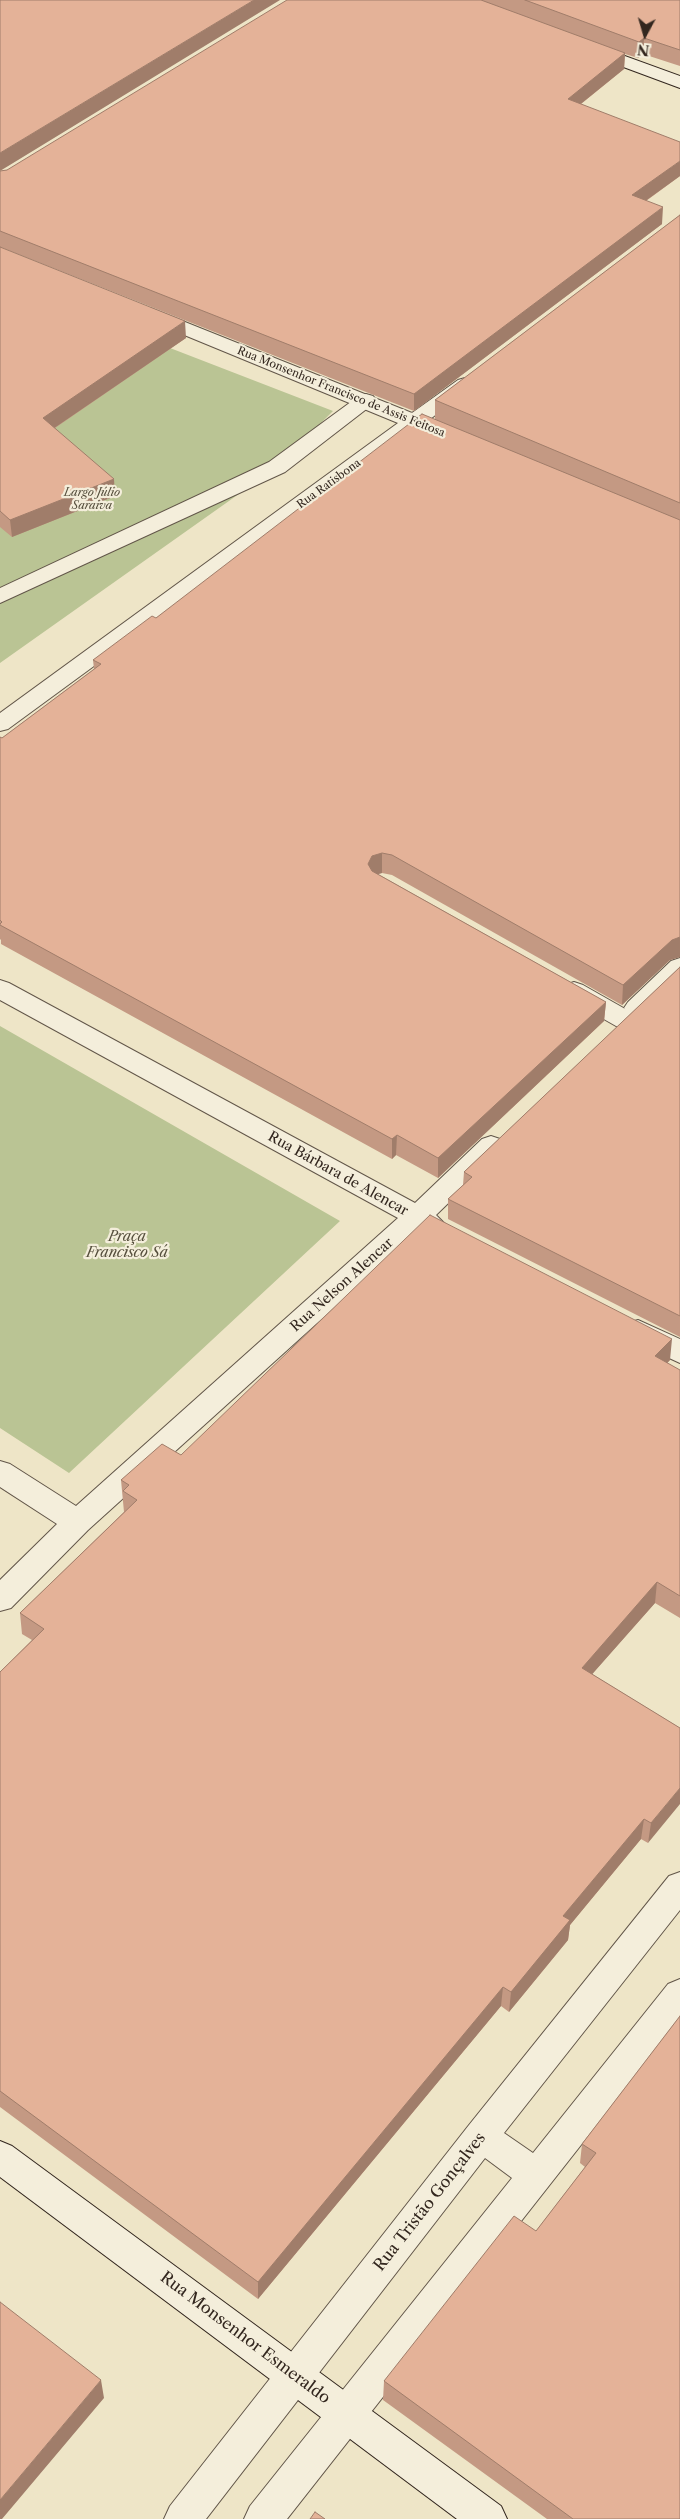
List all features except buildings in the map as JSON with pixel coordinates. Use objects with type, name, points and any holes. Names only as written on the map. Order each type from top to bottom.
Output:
[{"type":"street","points":[[569,41],[680,82]]},
{"type":"street","name":"Rua Monsenhor Francisco de Assis Feitosa","points":[[128,305],[366,400],[442,433]]},
{"type":"street","name":"Rua Ratisbona","points":[[0,724],[477,375]]},
{"type":"street","points":[[0,596],[277,467],[366,400]]},
{"type":"street","points":[[603,1040],[680,966]]},
{"type":"street","points":[[555,981],[625,1020]]},
{"type":"street","name":"Rua Bárbara de Alencar","points":[[0,989],[452,1235]]},
{"type":"street","name":"Rua Nelson Alencar","points":[[0,1599],[78,1522],[417,1217],[510,1129]]},
{"type":"street","points":[[619,1321],[680,1352]]},
{"type":"street","points":[[0,1472],[78,1522]]},
{"type":"street","name":"Rua Tristão Gonçalves","points":[[183,2519],[480,2136],[680,1886]]},
{"type":"street","points":[[263,2519],[680,1994]]},
{"type":"street","points":[[480,2136],[536,2175]]},
{"type":"street","name":"Rua Monsenhor Esmeraldo","points":[[0,2157],[488,2519]]},
{"type":"green space","name":"Largo Júlio Saraiva","points":[[170,348],[333,411],[277,467],[0,663],[0,465]]},
{"type":"green space","name":"Praça Francisco Sá","points":[[0,1026],[340,1221],[69,1473],[0,1428]]}]
